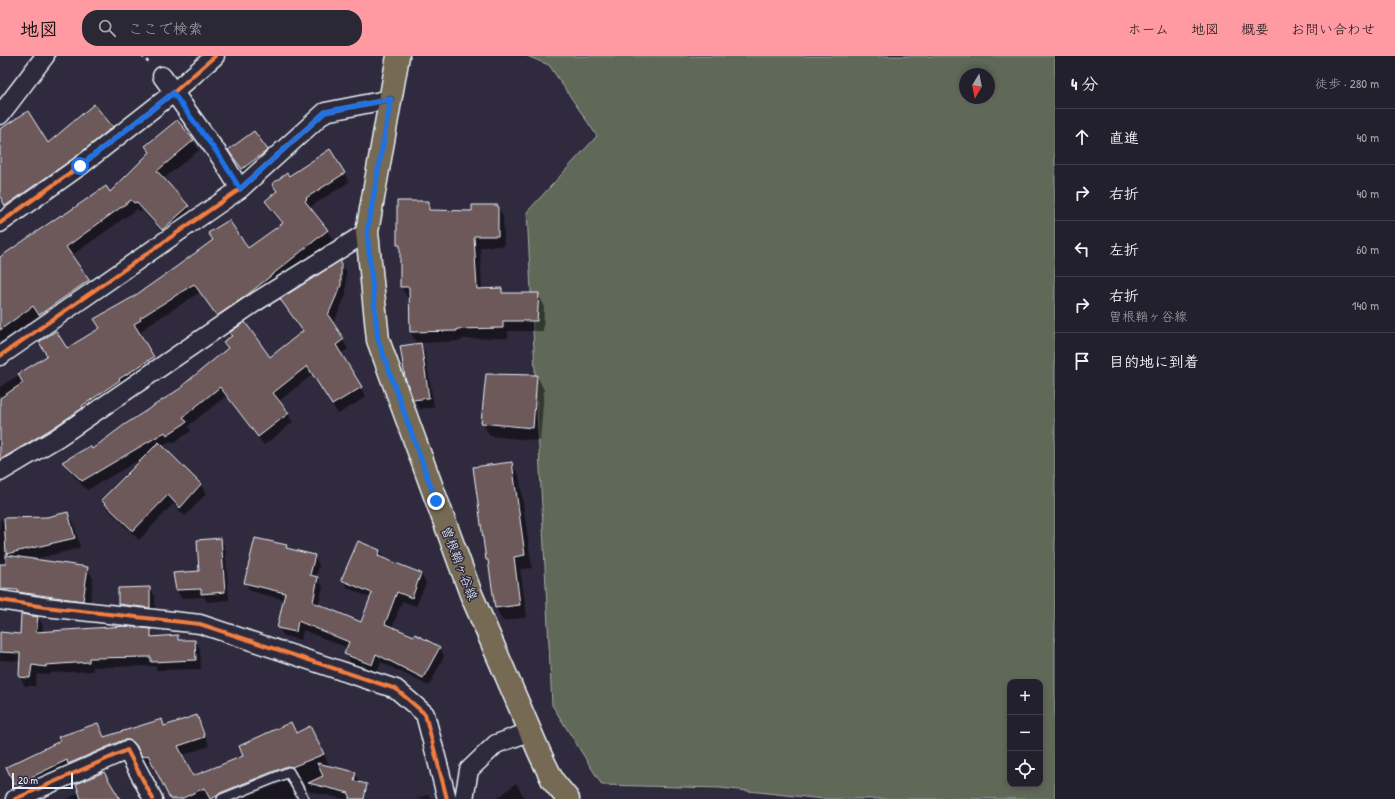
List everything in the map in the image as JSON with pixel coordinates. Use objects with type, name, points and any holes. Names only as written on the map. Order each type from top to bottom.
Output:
[{"type":"main road","name":"曽根鞘ヶ谷線","points":[[398,56],[367,232],[378,340],[471,594],[530,732],[553,781],[568,799]]},
{"type":"street","points":[[0,116],[45,56]]},
{"type":"street","points":[[0,223],[80,166],[173,93],[215,56]]},
{"type":"street","points":[[162,76],[221,158],[240,189]]},
{"type":"street","points":[[0,356],[240,189],[325,112],[391,99]]},
{"type":"street","points":[[0,472],[57,438],[254,303],[367,232]]},
{"type":"street","points":[[0,600],[44,607],[200,624],[396,689],[424,714],[446,799]]},
{"type":"street","points":[[464,799],[469,770],[496,744],[530,732]]},
{"type":"street","points":[[15,799],[127,750],[153,799]]},
{"type":"lane","points":[[222,799],[289,772],[304,799]]},
{"type":"green space","points":[[527,56],[1055,56],[1055,799],[824,799],[720,788],[602,785],[552,705],[527,212],[597,136],[549,65]]},
{"type":"building","points":[[94,104],[113,127],[74,158],[5,206],[0,196],[0,129],[28,111],[48,143]]},
{"type":"building","points":[[177,120],[194,140],[157,171],[189,206],[162,230],[136,202],[134,203],[131,200],[66,247],[89,280],[39,315],[33,306],[0,330],[0,257],[106,186],[110,192],[150,152],[145,146]]},
{"type":"building","points":[[254,131],[268,150],[242,169],[228,150]]},
{"type":"building","points":[[330,149],[345,173],[306,198],[307,199],[305,201],[328,230],[247,295],[217,316],[194,284],[140,318],[141,320],[134,324],[154,357],[119,379],[120,380],[82,406],[83,408],[0,460],[0,398],[23,383],[18,374],[47,356],[39,342],[56,331],[67,348],[100,328],[94,319],[133,297],[213,240],[208,233],[229,220],[248,248],[283,223],[265,201],[277,191],[272,184],[287,173],[289,176]]},
{"type":"building","points":[[397,201],[429,201],[429,210],[472,211],[472,205],[498,205],[498,236],[474,236],[477,289],[502,288],[502,293],[539,293],[537,321],[503,321],[503,328],[410,332],[409,287],[400,287],[400,245],[397,245]]},
{"type":"building","points":[[341,260],[341,285],[328,315],[344,339],[336,345],[362,387],[332,405],[307,366],[273,393],[289,413],[258,437],[220,387],[183,417],[187,422],[167,435],[165,432],[82,481],[62,462],[90,446],[92,449],[124,425],[184,386],[183,385],[228,348],[223,342],[232,336],[229,333],[245,322],[270,357],[303,331],[280,299]]},
{"type":"building","points":[[421,343],[429,398],[413,400],[405,377],[400,346]]},
{"type":"building","points":[[486,374],[537,375],[533,428],[481,423]]},
{"type":"building","points":[[159,442],[201,484],[180,508],[168,495],[133,531],[101,500]]},
{"type":"building","points":[[512,462],[525,555],[514,557],[520,605],[495,608],[488,560],[486,560],[473,467]]},
{"type":"building","points":[[68,512],[75,538],[6,554],[4,518],[47,517]]},
{"type":"building","points":[[221,538],[225,592],[201,594],[201,589],[176,590],[173,573],[199,571],[197,540]]},
{"type":"building","points":[[255,538],[287,545],[286,548],[315,555],[310,575],[318,577],[313,602],[361,622],[372,593],[341,580],[358,541],[380,550],[378,556],[421,573],[412,598],[397,592],[385,624],[414,636],[415,634],[440,647],[423,678],[376,654],[372,665],[344,654],[349,642],[298,621],[296,632],[277,628],[285,593],[244,583]]},
{"type":"building","points":[[6,555],[88,567],[83,601],[18,592],[18,590],[0,589],[0,564],[6,564]]},
{"type":"building","points":[[150,587],[150,608],[118,604],[118,588]]},
{"type":"building","points":[[21,614],[38,617],[36,632],[125,626],[151,629],[151,637],[178,635],[178,640],[195,640],[196,660],[151,662],[151,657],[89,658],[89,662],[46,665],[46,667],[32,665],[30,678],[19,677],[20,653],[0,652],[0,632],[20,634]]},
{"type":"building","points":[[197,715],[205,737],[178,746],[193,776],[243,756],[239,746],[291,722],[296,733],[310,726],[324,754],[292,767],[287,766],[220,793],[210,799],[204,788],[181,799],[170,799],[148,755],[142,757],[136,745],[132,741],[128,740],[123,740],[68,764],[67,760],[15,785],[6,767],[60,741],[58,737],[98,723],[104,737],[162,719],[164,726]]},
{"type":"building","points":[[317,763],[356,772],[354,781],[367,784],[364,799],[349,799],[349,793],[308,783],[323,776]]},
{"type":"building","points":[[104,772],[120,799],[81,799],[76,784]]},
{"type":"cycle path","points":[[0,223],[80,166],[173,93],[215,56]]},
{"type":"cycle path","points":[[0,356],[240,189],[325,112],[391,99]]},
{"type":"cycle path","points":[[0,600],[45,607],[200,624],[396,689],[425,714],[447,799]]},
{"type":"cycle path","points":[[15,799],[127,750],[153,799]]},
{"type":"route","points":[[80,166],[173,93],[221,158],[240,189],[325,112],[391,99],[367,232],[378,340],[436,501]]}]
